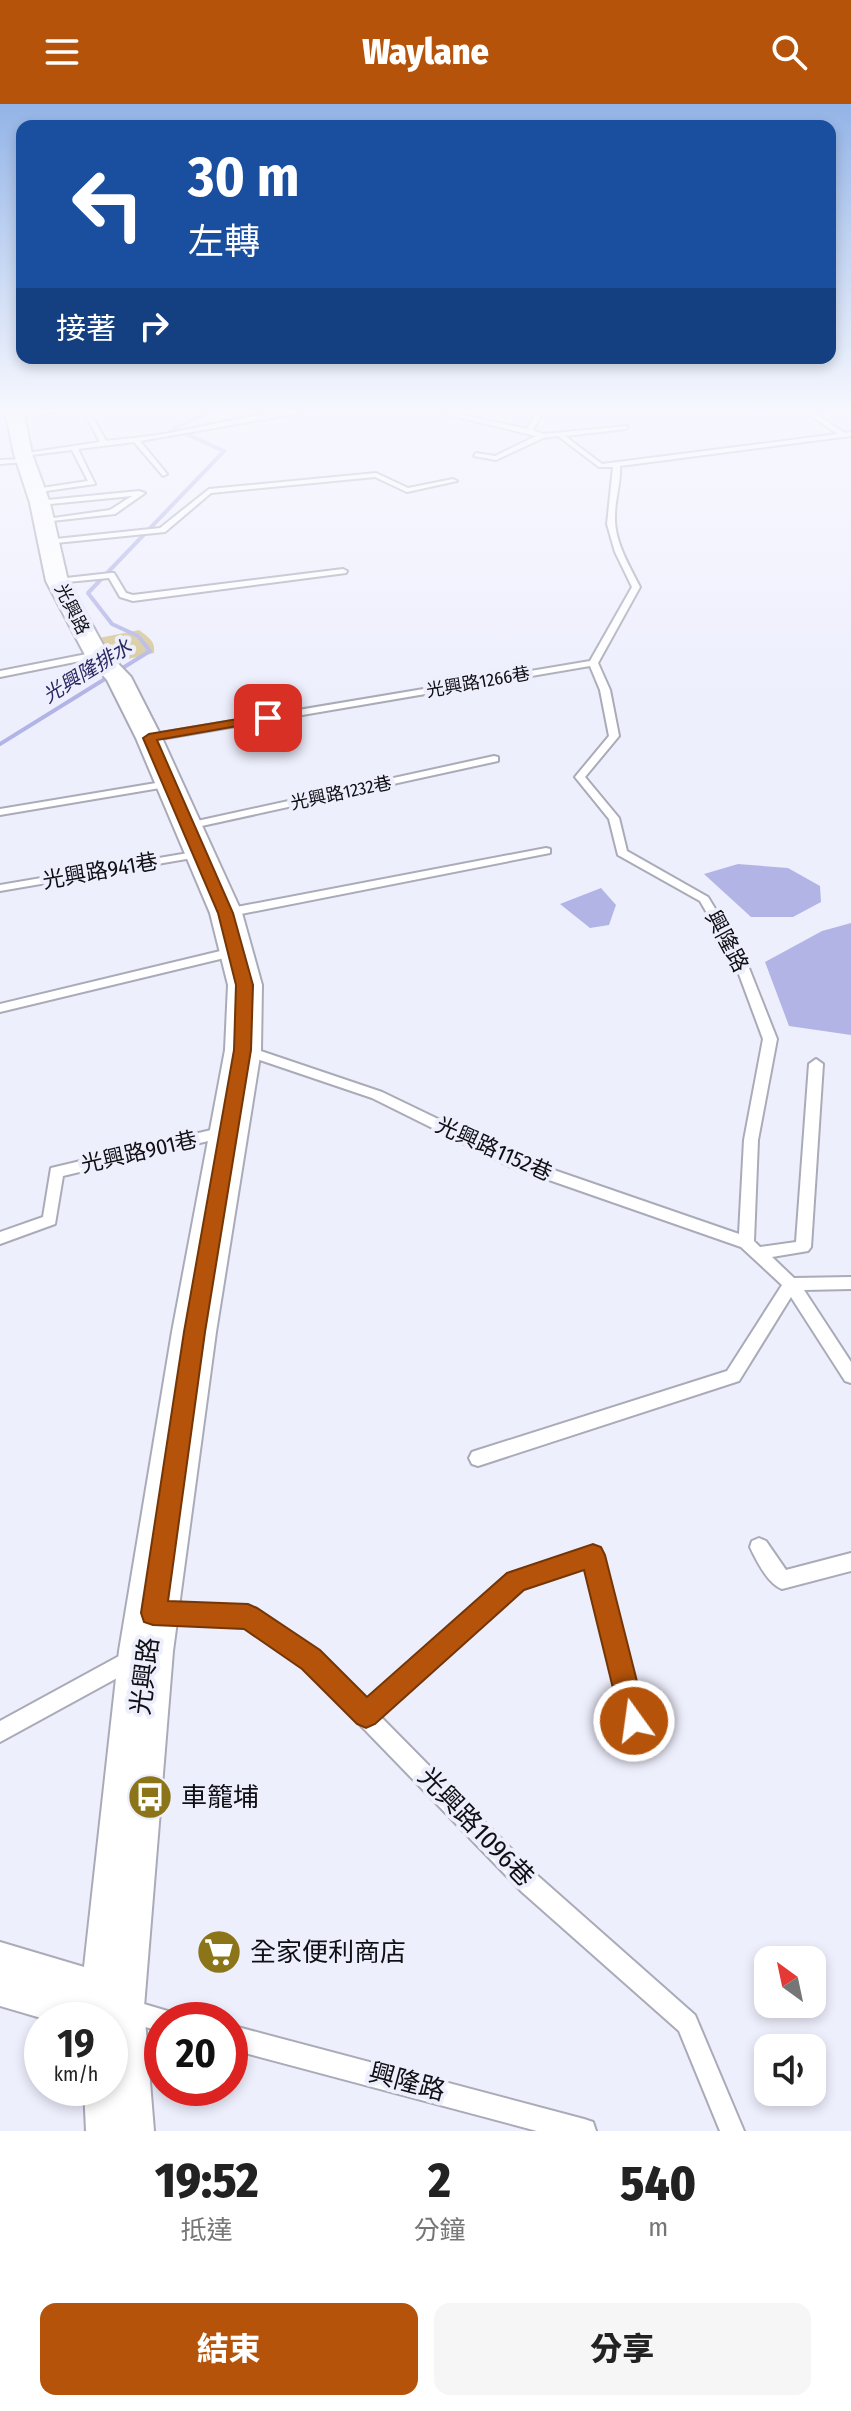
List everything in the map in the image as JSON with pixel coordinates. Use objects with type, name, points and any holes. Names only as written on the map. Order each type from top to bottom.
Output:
[{"type":"main road","name":"光興路","points":[[39,505],[57,581],[149,738],[231,932],[245,985],[243,1050],[194,1332],[150,1632],[137,2014],[120,2131]]},
{"type":"main road","points":[[0,1974],[137,2014]]},
{"type":"lane","points":[[39,505],[112,512],[123,505]]},
{"type":"lane","points":[[46,542],[162,530],[193,505]]},
{"type":"lane","points":[[593,663],[636,587],[614,539],[611,516],[614,505]]},
{"type":"lane","points":[[57,581],[111,575],[123,595],[133,598],[343,571]]},
{"type":"lane","name":"光興路1266巷","points":[[149,738],[593,663]]},
{"type":"lane","name":"興隆路","points":[[593,663],[605,690],[614,736],[580,777],[614,818],[622,853],[704,899],[739,958],[770,1039],[751,1140],[752,1248]]},
{"type":"lane","points":[[0,674],[107,666]]},
{"type":"lane","name":"光興路1232巷","points":[[194,840],[494,759]]},
{"type":"lane","points":[[0,812],[168,784]]},
{"type":"lane","name":"光興路941巷","points":[[0,888],[194,840]]},
{"type":"lane","points":[[0,1008],[231,932],[546,851]]},
{"type":"lane","name":"光興路1152巷","points":[[243,1050],[377,1095],[514,1162],[752,1248]]},
{"type":"lane","points":[[752,1248],[803,1247],[816,1064]]},
{"type":"lane","name":"光興路901巷","points":[[0,1238],[50,1220],[56,1172],[228,1131]]},
{"type":"lane","points":[[752,1248],[791,1284],[851,1376]]},
{"type":"lane","points":[[791,1284],[851,1283]]},
{"type":"lane","points":[[478,1458],[733,1376],[791,1284]]},
{"type":"lane","points":[[759,1547],[782,1580],[851,1562]]},
{"type":"lane","points":[[366,1715],[516,1581],[593,1555],[634,1721]]},
{"type":"lane","name":"光興路1096巷","points":[[150,1632],[248,1617],[311,1660],[530,1884],[687,2023],[732,2131]]},
{"type":"lane","points":[[0,1732],[150,1632]]},
{"type":"lane","name":"興隆路","points":[[248,2042],[584,2131]]},
{"type":"shaded area","points":[[139,630],[153,642],[154,653],[115,662],[99,638]]},
{"type":"water","points":[[738,864],[788,868],[820,886],[821,902],[793,917],[751,917],[704,874]]},
{"type":"water","points":[[601,888],[616,905],[609,925],[590,928],[560,904]]},
{"type":"water","points":[[851,923],[851,1035],[789,1026],[765,962],[822,931]]},
{"type":"waterway","name":"光興隆排水","points":[[0,744],[150,651],[138,636],[112,624],[88,593],[173,505]]},
{"type":"place","name":"車籠埔","points":[[150,1797]]},
{"type":"place","name":"全家便利商店","points":[[219,1952]]},
{"type":"route","points":[[268,718],[149,738],[226,913],[245,985],[243,1050],[194,1332],[153,1613],[248,1617],[311,1660],[366,1715],[516,1581],[593,1555],[634,1721]]}]
